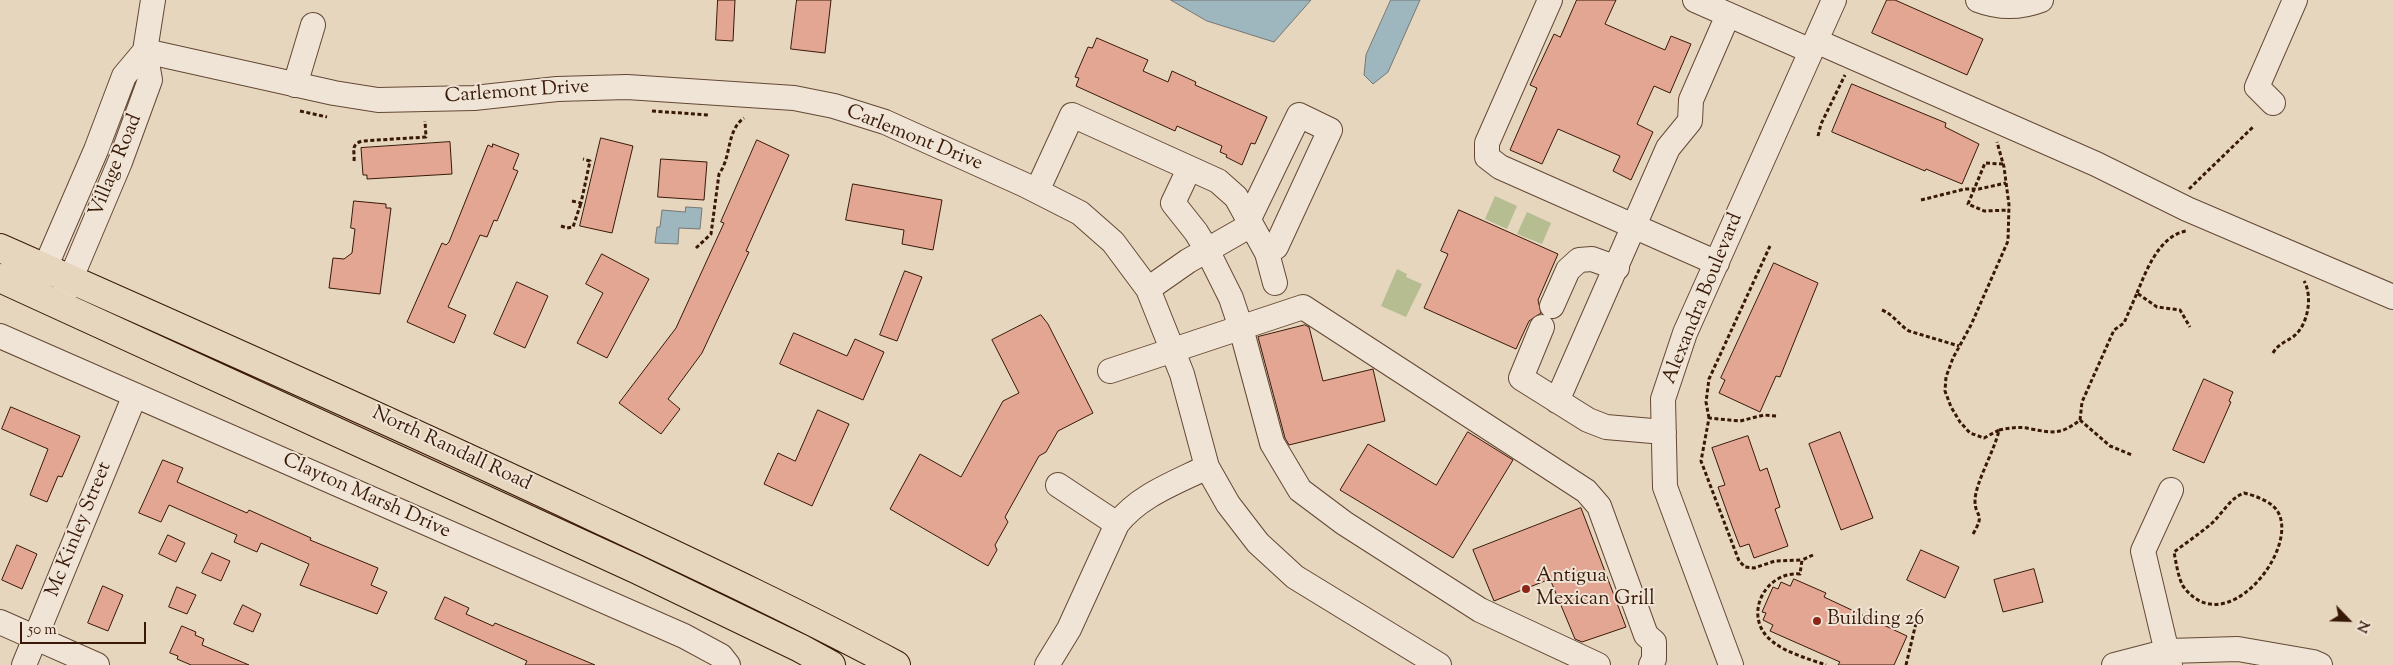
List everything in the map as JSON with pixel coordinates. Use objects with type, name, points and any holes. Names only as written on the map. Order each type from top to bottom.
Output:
[{"type":"main road","name":"North Randall Road","points":[[0,248],[311,386],[512,478],[792,610],[896,665]]},
{"type":"main road","name":"North Randall Road","points":[[0,278],[636,569],[800,648],[830,665]]},
{"type":"street","name":"Village Road","points":[[60,304],[120,162],[150,80],[145,51],[153,0]]},
{"type":"street","points":[[1550,0],[1487,143],[1487,157],[1500,167],[1717,263]]},
{"type":"street","points":[[1695,0],[1728,15],[1814,46],[2096,164],[2174,203],[2393,297]]},
{"type":"street","name":"Alexandra Boulevard","points":[[1731,665],[1665,487],[1663,400],[1685,333],[1834,0]]},
{"type":"street","points":[[1978,0],[1997,6],[2019,7],[2041,0]]},
{"type":"street","points":[[2273,103],[2257,88],[2295,0]]},
{"type":"street","points":[[1557,400],[1617,268],[1633,226],[1668,148],[1690,121],[1690,100],[1728,15]]},
{"type":"street","points":[[295,85],[313,25]]},
{"type":"street","name":"Village Road","points":[[34,293],[96,150],[124,76],[145,51]]},
{"type":"street","name":"Carlemont Drive","points":[[145,51],[295,85],[378,100],[474,98],[557,89],[627,86],[794,98],[834,106],[885,122],[1037,191],[1080,213],[1113,242],[1148,289],[1174,351],[1207,467],[1228,504],[1258,543],[1295,577],[1439,665]]},
{"type":"street","points":[[1037,191],[1072,115],[1218,181],[1236,197],[1267,253],[1275,283]]},
{"type":"street","points":[[1148,289],[1244,228],[1299,115],[1330,130],[1276,247],[1267,253]]},
{"type":"street","points":[[1189,169],[1172,203],[1196,232],[1231,298],[1272,443],[1300,490],[1344,522],[1476,608],[1573,660],[1598,665]]},
{"type":"street","points":[[1617,268],[1592,259],[1579,260],[1568,270],[1521,378],[1588,420],[1606,427],[1664,432]]},
{"type":"street","points":[[1110,371],[1303,307],[1586,491],[1599,506],[1646,635],[1654,642],[1654,659],[1651,665]]},
{"type":"street","name":"Clayton Marsh Drive","points":[[0,336],[684,636],[721,656],[728,665]]},
{"type":"street","name":"Mc Kinley Street","points":[[24,665],[135,395]]},
{"type":"street","points":[[1047,665],[1069,629],[1118,524],[1127,512],[1156,491],[1207,467]]},
{"type":"street","points":[[1058,485],[1118,524]]},
{"type":"street","points":[[2169,658],[2143,551],[2171,490]]},
{"type":"street","points":[[0,622],[97,665]]},
{"type":"street","points":[[1059,665],[1069,629]]},
{"type":"street","points":[[2114,665],[2238,649],[2320,665]]},
{"type":"path","points":[[1818,136],[1820,124],[1842,77],[1848,71]]},
{"type":"path","points":[[300,111],[327,117]]},
{"type":"path","points":[[652,111],[709,115]]},
{"type":"path","points":[[696,248],[711,234],[719,174],[725,166],[735,126],[744,118]]},
{"type":"path","points":[[354,161],[352,148],[355,143],[426,137],[425,121]]},
{"type":"path","points":[[2174,203],[2253,127]]},
{"type":"path","points":[[1997,137],[2003,164],[2009,210],[2008,241],[1996,272],[1959,346],[1946,377],[1946,391],[1951,406],[1960,422],[1970,433],[1977,437],[1984,438],[1999,430],[2019,427],[2053,433],[2069,429],[2080,420],[2082,402],[2114,330],[2124,323],[2153,259],[2162,247],[2181,231],[2191,230]]},
{"type":"path","points":[[561,226],[573,227],[581,202],[590,161],[583,159]]},
{"type":"path","points":[[2003,164],[1985,163],[1972,190],[1968,204],[1984,211],[2009,210]]},
{"type":"path","points":[[1921,200],[2006,183]]},
{"type":"path","points":[[572,201],[581,202]]},
{"type":"path","points":[[1770,246],[1709,379],[1706,402],[1708,418],[1701,462],[1739,560],[1745,567],[1754,568],[1775,561],[1802,560],[1813,554]]},
{"type":"path","points":[[2273,353],[2276,347],[2296,335],[2305,319],[2309,302],[2306,285],[2300,274]]},
{"type":"path","points":[[2137,292],[2157,307],[2180,310],[2190,328]]},
{"type":"path","points":[[1882,310],[1893,315],[1902,327],[1909,331],[1959,346]]},
{"type":"path","points":[[1708,418],[1740,421],[1764,415],[1776,416]]},
{"type":"path","points":[[2080,420],[2110,446],[2132,455]]},
{"type":"path","points":[[1973,534],[1980,521],[1980,513],[1975,502],[1978,486],[1996,444],[1999,430]]},
{"type":"path","points":[[2244,493],[2255,495],[2268,502],[2278,512],[2281,520],[2282,535],[2266,569],[2254,586],[2236,600],[2222,605],[2198,599],[2182,585],[2174,552],[2211,523],[2226,509],[2234,497],[2244,493]]},
{"type":"path","points":[[1802,560],[1800,574],[1781,575],[1772,581],[1759,603],[1756,612],[1758,621],[1764,632],[1773,642],[1826,665]]},
{"type":"path","points":[[1906,665],[1916,623]]},
{"type":"green space","points":[[1495,196],[1517,206],[1507,229],[1485,219]]},
{"type":"green space","points":[[1527,212],[1551,223],[1542,244],[1517,234]]},
{"type":"green space","points":[[1397,269],[1407,274],[1406,277],[1422,284],[1406,317],[1381,306]]},
{"type":"water","points":[[1171,0],[1311,0],[1274,42],[1207,21]]},
{"type":"water","points":[[1391,0],[1420,0],[1388,72],[1373,84],[1364,75],[1366,55]]},
{"type":"water","points":[[686,207],[702,208],[700,229],[679,228],[678,244],[655,243],[657,227],[660,227],[662,210],[685,212]]},
{"type":"building","points":[[718,0],[735,0],[733,41],[716,40]]},
{"type":"building","points":[[797,0],[831,0],[825,53],[791,49]]},
{"type":"building","points":[[1577,0],[1616,0],[1605,24],[1665,50],[1671,36],[1691,44],[1670,93],[1654,86],[1637,124],[1653,132],[1631,180],[1613,171],[1620,156],[1558,129],[1542,164],[1510,150],[1537,88],[1530,85],[1554,34],[1560,37]]},
{"type":"building","points":[[1887,0],[1895,0],[1983,39],[1967,75],[1872,33]]},
{"type":"building","points":[[1097,38],[1148,60],[1143,71],[1168,82],[1172,71],[1196,82],[1195,85],[1267,117],[1255,144],[1251,143],[1242,165],[1220,152],[1222,146],[1177,126],[1175,131],[1076,86],[1079,78],[1075,77],[1088,47],[1092,48]]},
{"type":"building","points":[[1852,84],[1946,123],[1945,127],[1979,144],[1962,184],[1926,169],[1925,171],[1832,132]]},
{"type":"building","points":[[601,138],[633,146],[612,233],[580,226]]},
{"type":"building","points":[[757,140],[789,155],[746,251],[749,252],[702,353],[668,399],[680,409],[661,434],[619,403],[676,328],[724,223],[721,222]]},
{"type":"building","points":[[450,142],[452,174],[367,179],[367,175],[363,175],[361,148]]},
{"type":"building","points":[[493,144],[519,154],[513,169],[518,171],[497,221],[494,220],[487,237],[480,235],[448,307],[466,315],[454,343],[407,322],[442,243],[446,245],[449,242],[488,145],[492,147]]},
{"type":"building","points":[[661,159],[707,162],[704,200],[658,197]]},
{"type":"building","points":[[853,184],[942,200],[933,250],[902,244],[904,230],[846,220]]},
{"type":"building","points":[[354,201],[386,204],[386,208],[391,208],[380,294],[329,288],[333,258],[344,259],[352,253],[355,229],[351,228]]},
{"type":"building","points":[[1459,210],[1558,254],[1538,300],[1541,313],[1529,321],[1516,349],[1424,308],[1448,254],[1441,251]]},
{"type":"building","points":[[602,254],[649,279],[607,358],[577,343],[603,293],[586,284]]},
{"type":"building","points":[[1774,263],[1818,283],[1780,377],[1776,376],[1760,412],[1719,393],[1725,380],[1721,378]]},
{"type":"building","points":[[905,271],[922,277],[897,341],[880,335]]},
{"type":"building","points":[[517,282],[548,296],[525,348],[494,334]]},
{"type":"building","points":[[1041,315],[1048,324],[1093,413],[1058,431],[1046,452],[1039,456],[1005,517],[1008,522],[995,545],[997,550],[988,566],[890,509],[920,454],[961,477],[1003,401],[1019,393],[992,340]]},
{"type":"building","points":[[1305,325],[1309,327],[1323,381],[1373,369],[1385,421],[1289,445],[1285,438],[1258,337]]},
{"type":"building","points":[[794,333],[847,356],[855,339],[884,352],[863,400],[780,364]]},
{"type":"building","points":[[2204,379],[2233,392],[2229,401],[2231,402],[2204,463],[2173,450]]},
{"type":"building","points":[[11,407],[80,436],[62,477],[58,476],[47,502],[30,495],[48,449],[2,429]]},
{"type":"building","points":[[818,410],[849,424],[812,506],[764,484],[778,453],[795,461]]},
{"type":"building","points":[[1468,432],[1513,460],[1453,558],[1340,490],[1368,444],[1436,485]]},
{"type":"building","points":[[1840,432],[1873,518],[1841,530],[1809,444]]},
{"type":"building","points":[[1748,436],[1760,471],[1767,468],[1780,507],[1775,509],[1788,546],[1754,558],[1749,544],[1740,547],[1718,487],[1725,485],[1712,448]]},
{"type":"building","points":[[163,460],[183,468],[177,482],[247,513],[249,510],[311,538],[310,540],[378,568],[371,585],[387,592],[377,614],[300,585],[309,564],[261,543],[257,552],[234,542],[237,535],[169,505],[161,522],[139,513]]},
{"type":"building","points":[[1581,508],[1626,627],[1582,642],[1575,639],[1550,579],[1494,601],[1473,550]]},
{"type":"building","points":[[168,535],[185,543],[176,562],[159,554]]},
{"type":"building","points":[[17,545],[37,554],[22,589],[2,580]]},
{"type":"building","points":[[1921,550],[1959,567],[1945,598],[1907,580]]},
{"type":"building","points":[[212,553],[230,561],[221,581],[202,573]]},
{"type":"building","points":[[2034,569],[2043,602],[2003,612],[1994,580]]},
{"type":"building","name":"Building 26","points":[[1794,579],[1826,593],[1824,597],[1907,636],[1894,665],[1838,665],[1840,662],[1770,631],[1773,625],[1763,620],[1766,613],[1762,612],[1773,587],[1778,589],[1781,582],[1790,586]]},
{"type":"building","points":[[103,586],[123,595],[108,631],[88,623]]},
{"type":"building","points":[[177,587],[196,595],[187,614],[169,607]]},
{"type":"building","points":[[445,597],[469,608],[466,614],[493,626],[495,623],[595,665],[525,665],[527,661],[435,619]]},
{"type":"building","points":[[243,605],[261,614],[253,632],[234,624]]},
{"type":"building","points":[[182,626],[196,632],[195,635],[204,639],[202,645],[249,665],[191,665],[177,659],[178,656],[170,653]]},
{"type":"place","name":"Antigua Mexican Grill","points":[[1526,589]]},
{"type":"place","name":"Building 26","points":[[1817,621]]}]
